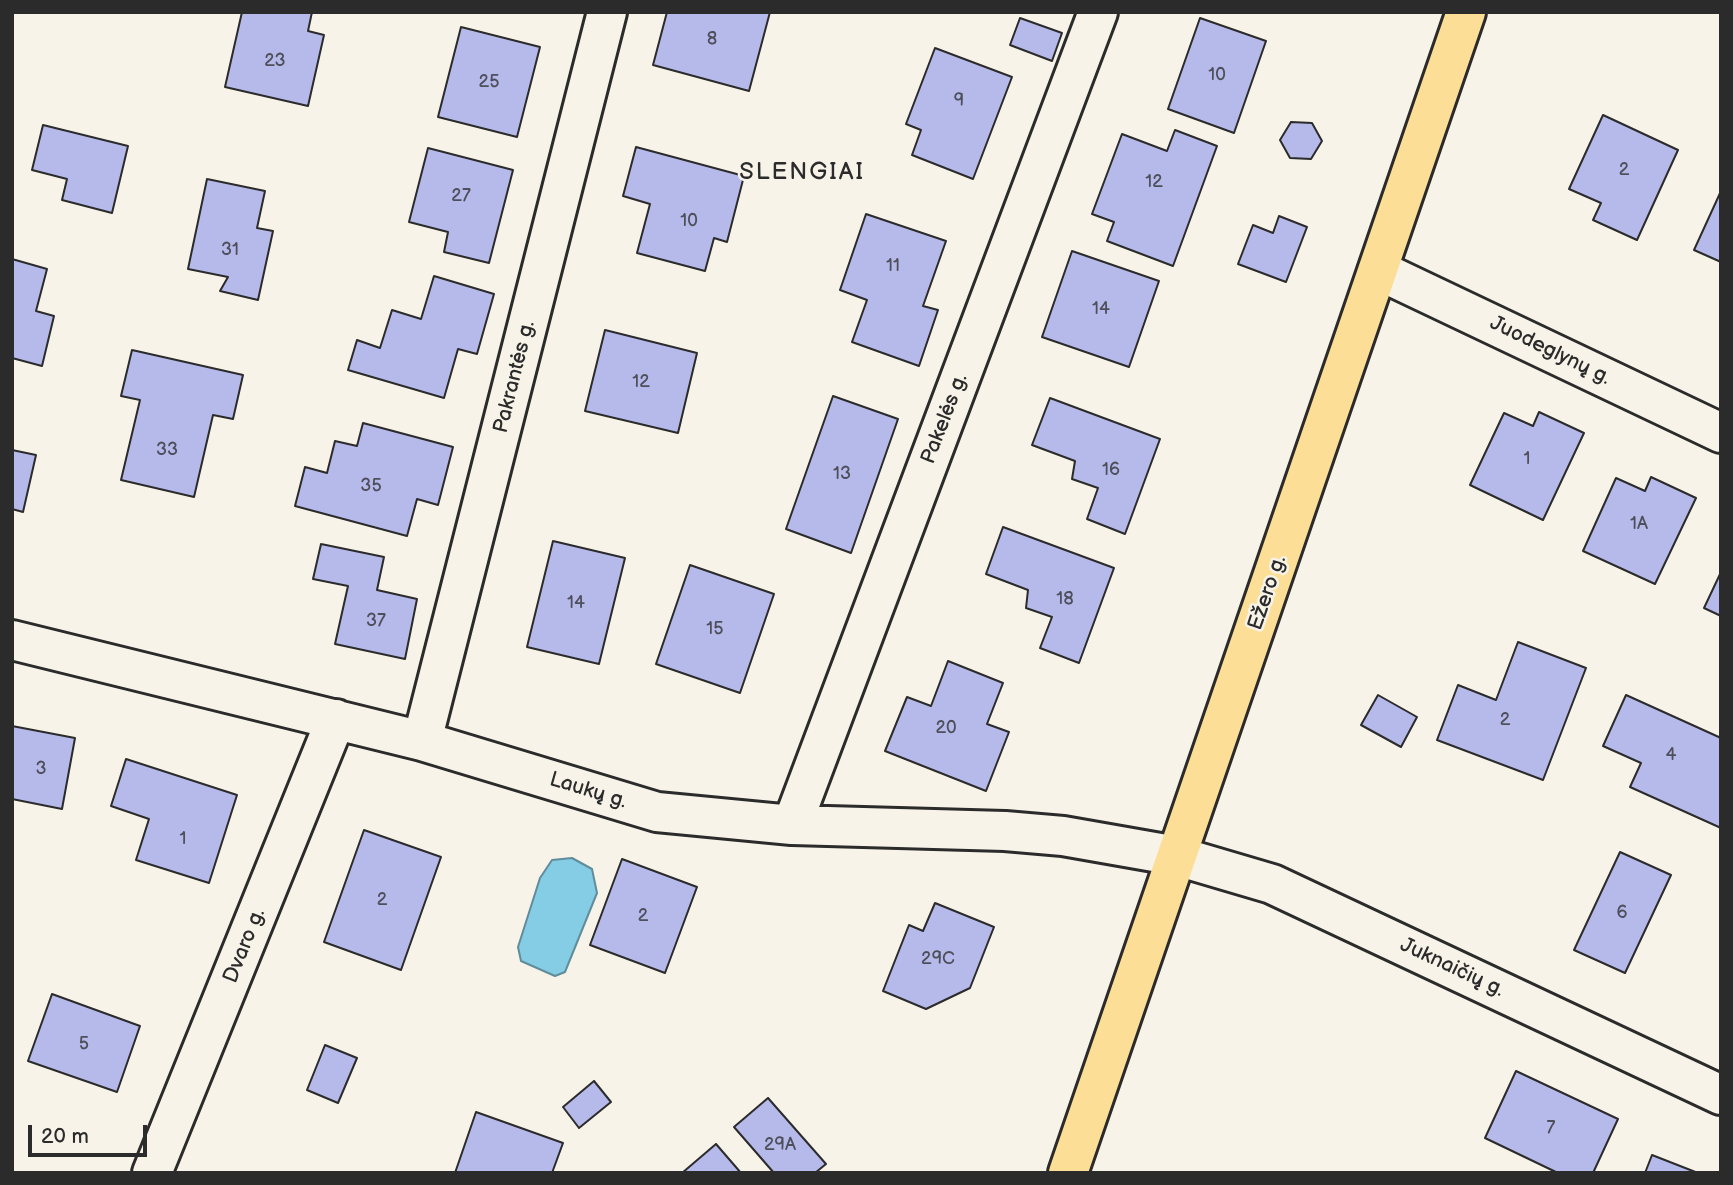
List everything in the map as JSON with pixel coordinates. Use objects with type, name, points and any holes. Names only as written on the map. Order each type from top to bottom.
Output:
[{"type":"main road","name":"Ežero g.","points":[[1068,1173],[1466,12]]},
{"type":"street","name":"Pakrantės g.","points":[[422,741],[607,12]]},
{"type":"street","name":"Pakelės g.","points":[[792,825],[1098,12]]},
{"type":"street","name":"Juodeglynų g.","points":[[1378,270],[1721,433]]},
{"type":"street","name":"Laukų g.","points":[[12,640],[422,741],[657,812],[792,825],[1017,832],[1063,836],[1177,856]]},
{"type":"street","name":"Dvaro g.","points":[[152,1173],[336,719]]},
{"type":"street","name":"Juknaičių g.","points":[[1177,856],[1272,884],[1721,1095]]},
{"type":"water","points":[[572,858],[592,869],[597,893],[565,972],[555,976],[521,961],[518,947],[540,878],[552,860]]},
{"type":"building","points":[[242,12],[312,12],[308,31],[324,35],[308,106],[225,87]]},
{"type":"building","points":[[667,12],[770,12],[749,91],[653,65]]},
{"type":"building","points":[[1020,18],[1062,33],[1052,61],[1010,45]]},
{"type":"building","points":[[1200,18],[1266,41],[1234,133],[1168,109]]},
{"type":"building","points":[[461,27],[540,47],[517,137],[438,117]]},
{"type":"building","points":[[935,48],[1012,77],[973,179],[912,155],[921,130],[906,124]]},
{"type":"building","points":[[1603,115],[1678,150],[1637,240],[1593,220],[1601,203],[1569,189]]},
{"type":"building","points":[[1291,122],[1312,123],[1322,141],[1311,159],[1290,158],[1280,140]]},
{"type":"building","points":[[43,125],[128,146],[112,213],[62,200],[67,179],[32,170]]},
{"type":"building","points":[[1175,130],[1217,146],[1173,266],[1107,241],[1114,222],[1092,214],[1122,134],[1167,151]]},
{"type":"building","points":[[636,147],[744,176],[727,242],[714,238],[705,271],[637,253],[650,204],[623,196]]},
{"type":"building","points":[[428,148],[513,170],[489,263],[444,252],[448,232],[409,222]]},
{"type":"building","points":[[207,179],[265,191],[257,228],[273,231],[258,300],[220,291],[228,277],[188,269]]},
{"type":"building","points":[[1721,191],[1721,262],[1694,250]]},
{"type":"building","points":[[866,214],[946,241],[923,306],[938,310],[919,366],[852,342],[867,300],[840,290]]},
{"type":"building","points":[[1279,216],[1307,227],[1286,282],[1238,264],[1253,225],[1273,233]]},
{"type":"building","points":[[1072,251],[1159,281],[1129,367],[1042,337]]},
{"type":"building","points":[[12,259],[47,269],[36,311],[54,316],[42,366],[12,358]]},
{"type":"building","points":[[434,276],[494,294],[477,354],[458,349],[444,398],[348,370],[357,340],[380,348],[392,310],[421,319]]},
{"type":"building","points":[[605,330],[697,353],[678,433],[585,411]]},
{"type":"building","points":[[132,350],[243,375],[233,419],[213,415],[194,497],[121,480],[140,400],[121,396]]},
{"type":"building","points":[[833,396],[898,419],[851,553],[786,529]]},
{"type":"building","points":[[1050,398],[1160,439],[1125,534],[1087,519],[1098,488],[1072,479],[1075,461],[1032,445]]},
{"type":"building","points":[[1539,412],[1584,433],[1543,520],[1470,485],[1504,413],[1533,426]]},
{"type":"building","points":[[363,423],[453,447],[438,505],[417,499],[407,536],[295,506],[305,467],[327,473],[335,441],[357,446]]},
{"type":"building","points":[[12,450],[36,455],[23,512],[12,509]]},
{"type":"building","points":[[1651,477],[1696,498],[1655,584],[1583,551],[1616,478],[1645,491]]},
{"type":"building","points":[[1003,527],[1114,568],[1079,663],[1040,648],[1052,617],[1026,608],[1028,590],[986,574]]},
{"type":"building","points":[[553,541],[625,558],[599,664],[527,647]]},
{"type":"building","points":[[321,544],[384,557],[377,590],[417,599],[405,659],[335,644],[348,586],[313,579]]},
{"type":"building","points":[[690,565],[774,594],[740,693],[656,664]]},
{"type":"building","points":[[1721,572],[1721,616],[1704,608]]},
{"type":"building","points":[[1518,642],[1586,668],[1543,780],[1437,740],[1458,685],[1496,700]]},
{"type":"building","points":[[948,661],[1003,683],[987,724],[1009,732],[986,791],[885,751],[907,697],[931,706]]},
{"type":"building","points":[[1378,695],[1417,717],[1401,747],[1361,725]]},
{"type":"building","points":[[1626,695],[1721,738],[1721,828],[1630,787],[1641,763],[1603,746]]},
{"type":"building","points":[[12,726],[75,738],[62,809],[12,799]]},
{"type":"building","points":[[126,759],[237,795],[209,883],[136,860],[149,819],[111,806]]},
{"type":"building","points":[[364,830],[441,857],[401,970],[324,942]]},
{"type":"building","points":[[1620,852],[1671,875],[1625,973],[1574,950]]},
{"type":"building","points":[[622,859],[697,887],[665,973],[590,945]]},
{"type":"building","points":[[935,903],[994,927],[970,988],[926,1009],[883,991],[909,925],[923,931]]},
{"type":"building","points":[[52,994],[140,1026],[117,1092],[28,1061]]},
{"type":"building","points":[[325,1045],[357,1058],[338,1103],[307,1090]]},
{"type":"building","points":[[1516,1071],[1618,1119],[1593,1173],[1558,1173],[1485,1138]]},
{"type":"building","points":[[594,1081],[611,1102],[579,1128],[563,1107]]},
{"type":"building","points":[[768,1098],[826,1164],[815,1173],[774,1173],[734,1127]]},
{"type":"building","points":[[476,1112],[563,1143],[552,1173],[455,1173]]},
{"type":"building","points":[[716,1144],[741,1173],[682,1173]]},
{"type":"building","points":[[1652,1155],[1698,1173],[1645,1173]]},
{"type":"district","name":"SLENGIAI","points":[[802,173]]}]
